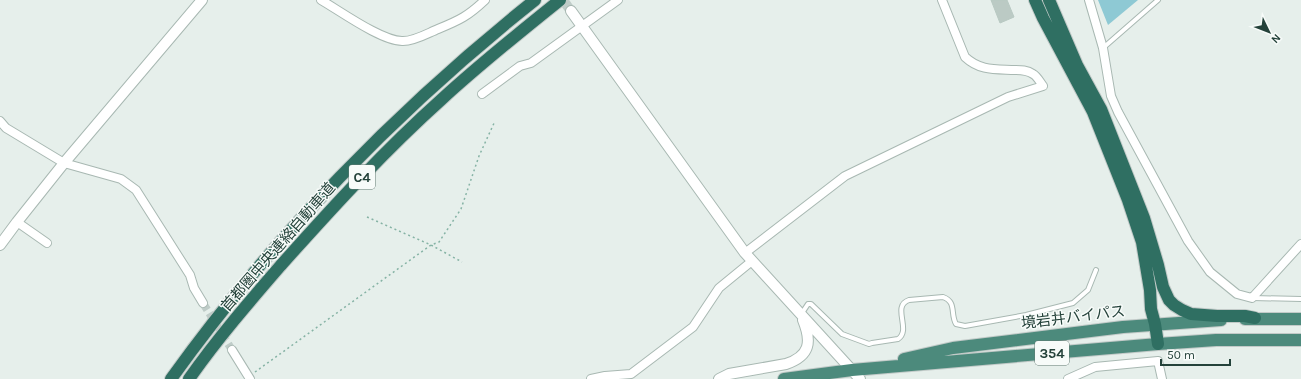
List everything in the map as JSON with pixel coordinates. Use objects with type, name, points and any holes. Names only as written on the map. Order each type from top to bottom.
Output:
[{"type":"highway","name":"首都圏中央連絡自動車道","points":[[171,379],[238,292],[289,232],[362,154],[431,88],[535,0]]},
{"type":"highway","name":"首都圏中央連絡自動車道","points":[[189,379],[199,364],[249,302],[374,164],[441,99],[506,42],[560,0]]},
{"type":"highway","points":[[1035,0],[1042,18],[1093,112],[1128,200],[1142,242],[1150,290],[1151,309],[1158,344]]},
{"type":"highway","points":[[1049,0],[1077,65],[1101,109],[1144,218],[1163,287],[1169,300],[1174,305],[1192,314],[1245,316],[1255,318]]},
{"type":"highway","points":[[1151,243],[1157,302],[1155,324]]},
{"type":"highway","name":"境岩井バイパス","points":[[856,374],[953,348],[1155,324],[1255,318],[1301,319]]},
{"type":"highway","name":"境岩井バイパス","points":[[784,379],[856,374],[1158,344],[1216,340],[1301,340]]},
{"type":"street","points":[[0,245],[64,163],[202,0]]},
{"type":"street","points":[[321,0],[381,35],[393,40],[403,41],[418,38],[464,18],[485,0]]},
{"type":"street","points":[[482,94],[520,66],[531,63],[618,0]]},
{"type":"street","points":[[745,253],[846,176],[1008,96],[1043,86],[1032,73],[1025,71],[984,68],[971,63],[964,57],[942,0]]},
{"type":"street","points":[[1089,0],[1104,48],[1111,96],[1118,112],[1188,241],[1210,272],[1237,294],[1252,298],[1301,244]]},
{"type":"street","points":[[571,11],[752,262],[856,374]]},
{"type":"street","points":[[0,121],[6,128],[64,163],[121,179],[136,190],[190,275],[194,288],[203,303]]},
{"type":"street","points":[[17,222],[47,243]]},
{"type":"street","points":[[592,379],[631,374],[693,327],[719,288],[752,262]]},
{"type":"street","points":[[719,379],[729,374],[786,364],[801,357],[808,344],[806,328],[801,315]]},
{"type":"street","points":[[232,350],[249,378]]},
{"type":"street","points":[[1068,379],[1095,367],[1158,361],[1162,379]]},
{"type":"lane","points":[[1104,48],[1158,0]]},
{"type":"lane","points":[[801,315],[805,306],[811,304],[842,334],[869,344],[902,337],[904,333],[901,312],[902,306],[905,302],[910,300],[943,297],[947,298],[953,305],[954,320],[956,324],[964,326],[1026,315],[1073,303],[1088,290],[1096,270]]},
{"type":"lane","points":[[1252,298],[1301,299]]},
{"type":"path","points":[[249,378],[431,245],[439,242],[461,209],[478,156],[495,121]]},
{"type":"path","points":[[367,217],[431,245],[462,262]]},
{"type":"water","points":[[1098,0],[1138,0],[1108,25]]},
{"type":"building","points":[[991,0],[1007,0],[1014,17],[1000,23]]},
{"type":"tunnel","points":[[563,0],[571,11]]},
{"type":"tunnel","points":[[203,303],[232,350]]}]
